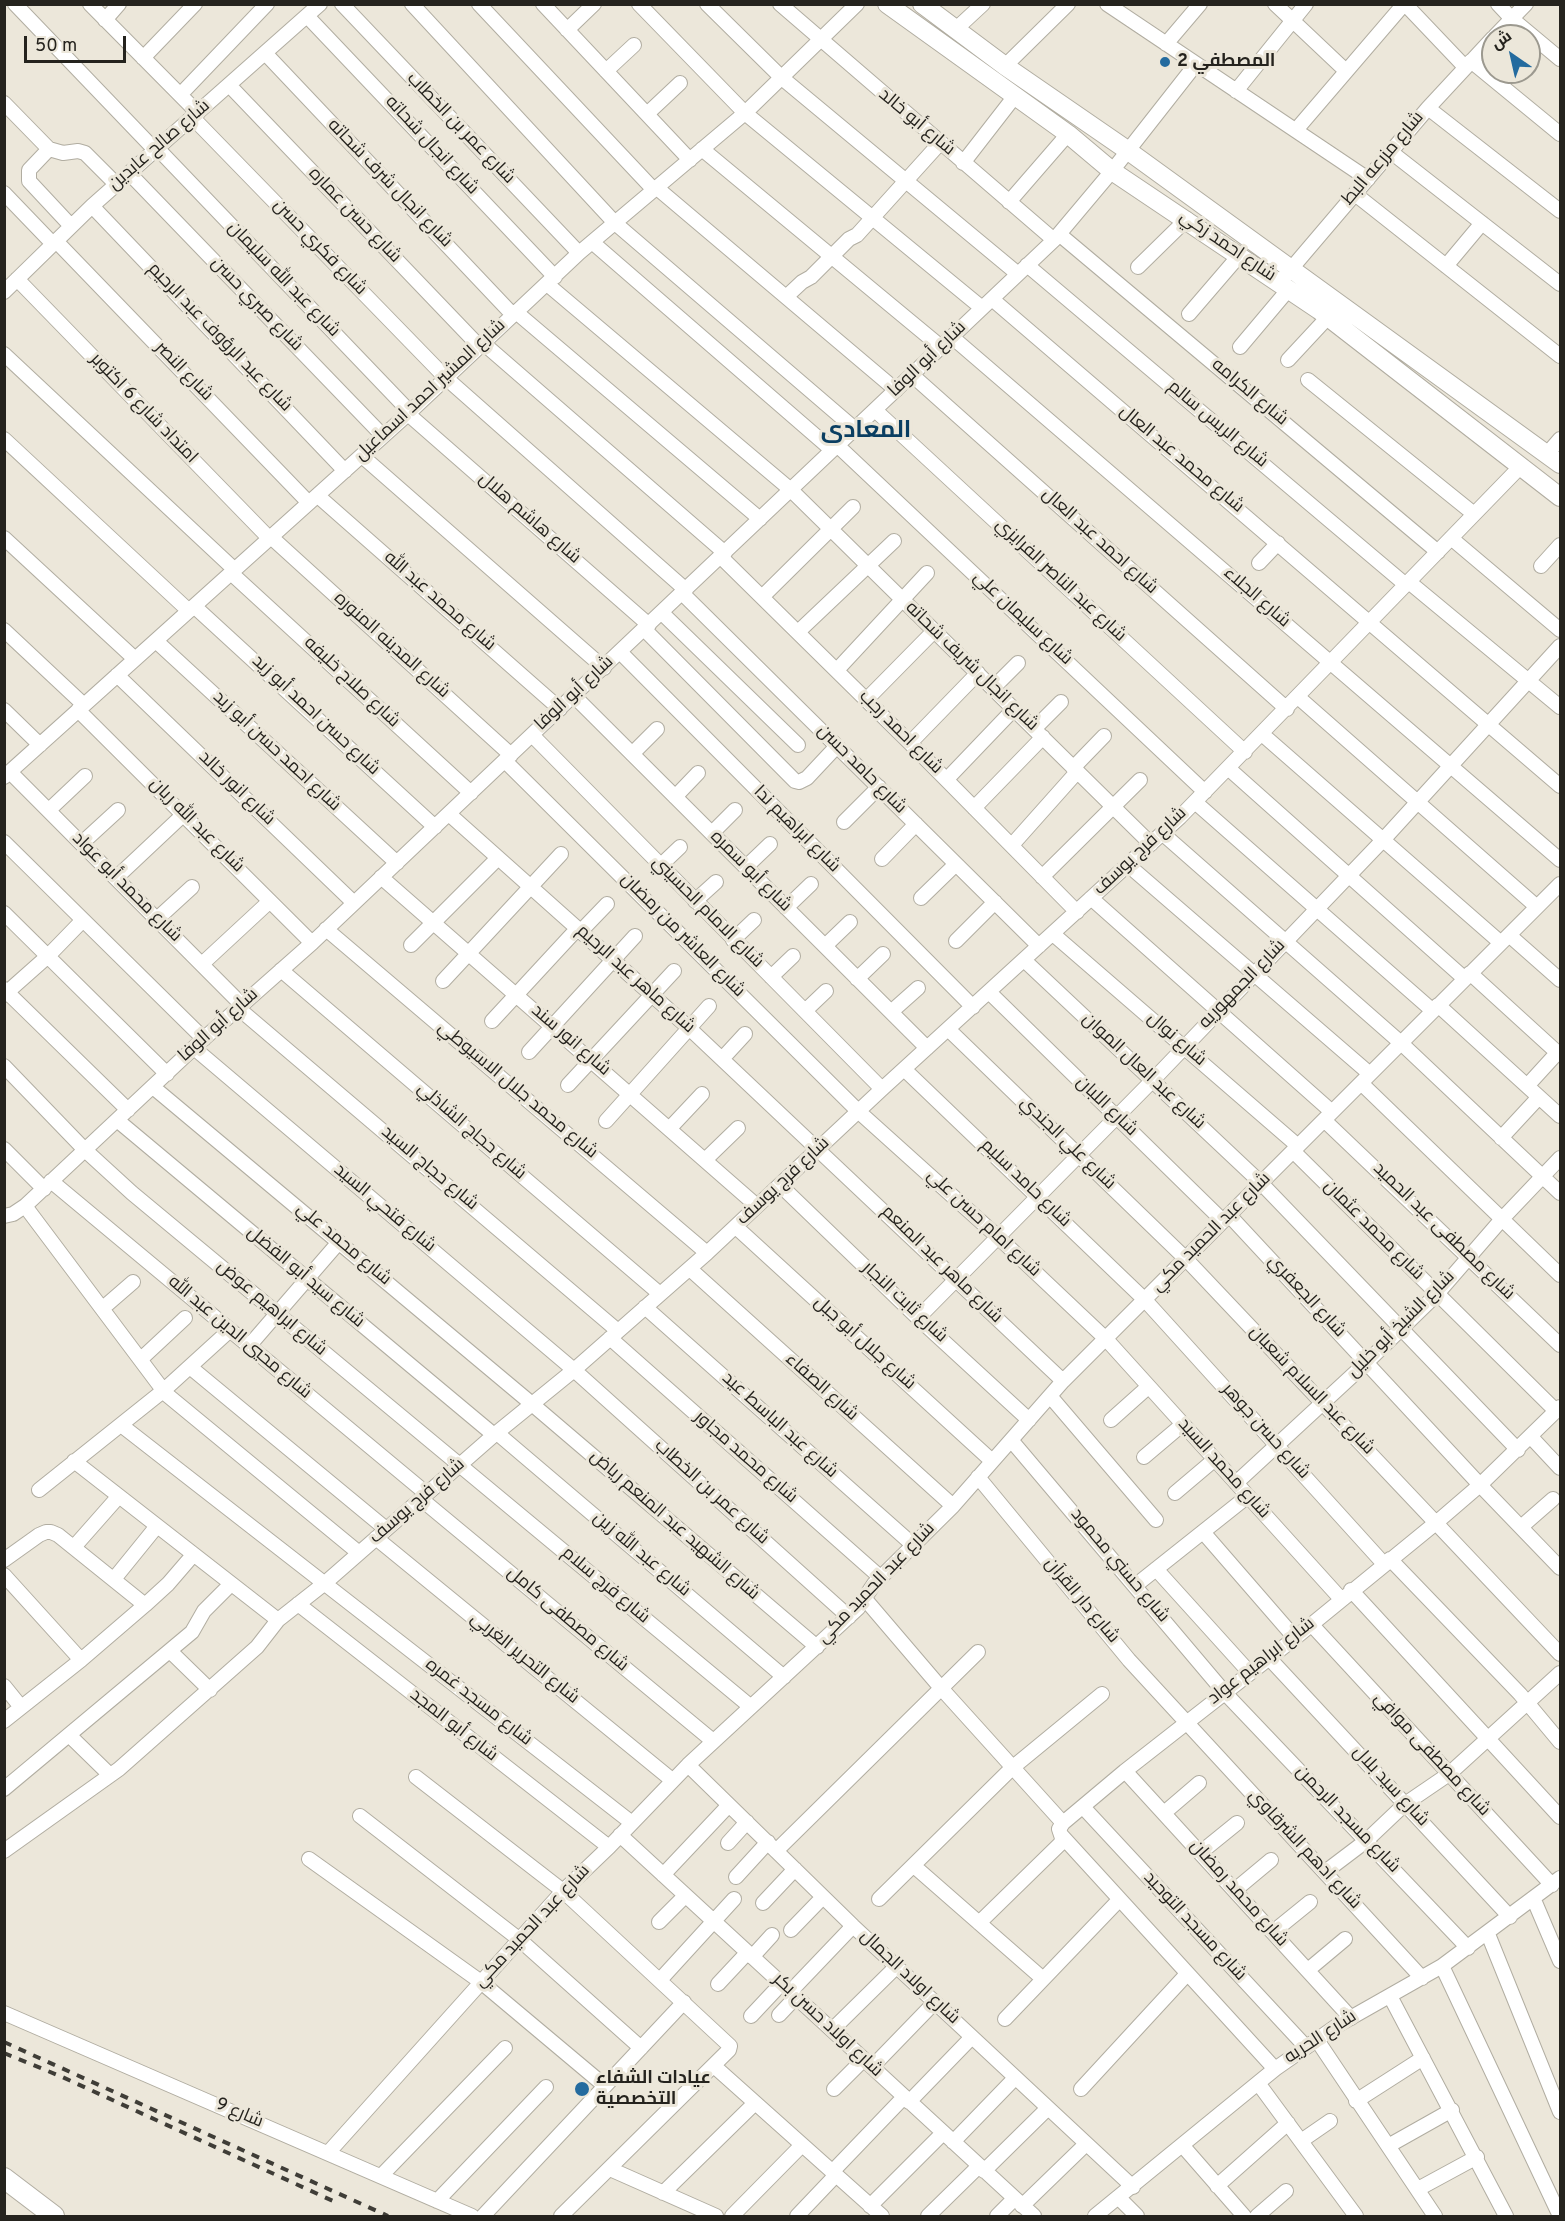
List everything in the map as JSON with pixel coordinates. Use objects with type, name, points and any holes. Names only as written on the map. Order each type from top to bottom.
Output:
[{"type":"main road","points":[[4,2178],[54,2217]]},
{"type":"street","name":"شارع عبد الله سليمان","points":[[15,4],[409,413]]},
{"type":"street","name":"شارع فكري حسن","points":[[90,4],[180,95],[195,115],[446,378],[684,592]]},
{"type":"street","points":[[105,20],[119,4]]},
{"type":"street","points":[[143,58],[195,4]]},
{"type":"street","points":[[180,95],[267,4]]},
{"type":"street","name":"شارع صالح عابدين","points":[[4,292],[116,184],[320,4]]},
{"type":"street","name":"شارع عمر بن الخطاب","points":[[342,4],[579,253]]},
{"type":"street","points":[[412,4],[615,223],[855,429]]},
{"type":"street","points":[[478,4],[656,189],[896,390]]},
{"type":"street","points":[[543,4],[690,160]]},
{"type":"street","points":[[567,30],[594,4]]},
{"type":"street","name":"شارع محمد عبد العال","points":[[639,4],[745,113],[873,218],[987,304],[1371,622]]},
{"type":"street","name":"شارع الريس سالم","points":[[707,4],[782,78],[905,180],[1023,269],[1560,707]]},
{"type":"street","name":"شارع أبو خالد","points":[[780,4],[963,163],[1056,237]]},
{"type":"street","name":"شارع المشير احمد اسماعيل","points":[[7,774],[384,436],[579,253],[745,113],[857,4]]},
{"type":"street","name":"شارع احمد زكي","points":[[887,4],[1068,135],[1112,171],[1238,256],[1286,281],[1554,459]]},
{"type":"street","name":"شارع احمد زكي","points":[[922,4],[1005,66],[1127,150],[1328,317],[1560,497]]},
{"type":"street","points":[[956,29],[983,4]]},
{"type":"street","points":[[1005,66],[1068,4]]},
{"type":"street","points":[[1107,4],[1368,179]]},
{"type":"street","points":[[1166,44],[1200,4]]},
{"type":"street","points":[[1275,4],[1346,71]]},
{"type":"street","points":[[1236,91],[1306,4]]},
{"type":"street","points":[[1296,130],[1404,4],[1468,64],[1560,134]]},
{"type":"street","points":[[1498,4],[1512,19],[1560,59]]},
{"type":"street","name":"شارع مزرعه البط","points":[[1507,24],[1526,4]]},
{"type":"street","name":"شارع انجال شحاته","points":[[308,16],[551,281],[791,490]]},
{"type":"street","points":[[606,72],[634,45]]},
{"type":"street","name":"شارع مزرعه البط","points":[[1240,348],[1286,281],[1355,194],[1428,108],[1481,50]]},
{"type":"street","name":"شارع انجال شرف شحاته","points":[[265,53],[515,314],[760,519]]},
{"type":"street","name":"شارع أبو الوفا","points":[[4,1216],[26,1206],[153,1086],[312,943],[987,304],[1056,237],[1112,171],[1196,64]]},
{"type":"street","points":[[647,114],[680,83]]},
{"type":"street","name":"شارع حسن عماره","points":[[229,85],[482,345],[723,555]]},
{"type":"street","points":[[963,163],[1015,96]]},
{"type":"street","points":[[4,103],[49,149],[63,153],[78,151],[85,153],[116,184]]},
{"type":"street","points":[[1428,108],[1560,211]]},
{"type":"street","points":[[1010,202],[1068,135]]},
{"type":"street","points":[[786,297],[849,239],[857,235],[940,143]]},
{"type":"street","points":[[49,149],[29,170],[29,181],[71,226]]},
{"type":"street","points":[[702,149],[941,347]]},
{"type":"street","points":[[1391,152],[1560,284]]},
{"type":"street","name":"شارع صبري حسن","points":[[129,173],[384,436]]},
{"type":"street","name":"شارع النصر","points":[[4,193],[313,499]]},
{"type":"street","points":[[1355,194],[1560,356]]},
{"type":"street","name":"شارع عبد الرؤوف عبد الرحيم","points":[[92,206],[345,471]]},
{"type":"street","points":[[1138,267],[1186,219]]},
{"type":"street","points":[[1446,266],[1482,222]]},
{"type":"street","name":"شارع الكرامه","points":[[1056,237],[1438,552]]},
{"type":"street","name":"شارع سليمان علي","points":[[592,242],[835,448],[1317,908],[1560,1116]]},
{"type":"street","points":[[1189,314],[1238,256]]},
{"type":"street","name":"امتداد شارع 6 اكتوبر","points":[[17,279],[270,538]]},
{"type":"street","points":[[1288,360],[1328,317]]},
{"type":"street","name":"شارع الجلاء","points":[[952,337],[1560,860]]},
{"type":"street","name":"شارع صلاح خليفه","points":[[4,354],[233,572],[471,793]]},
{"type":"street","name":"شارع احمد عبد العال","points":[[912,375],[1287,709]]},
{"type":"street","points":[[1308,380],[1474,514]]},
{"type":"street","name":"شارع عبد الناصر الفرايزي","points":[[875,410],[1245,752]]},
{"type":"street","name":"شارع هاشم هلال","points":[[409,413],[647,627],[795,781],[799,782],[807,778],[837,746]]},
{"type":"street","name":"شارع حسن احمد أبو زيد","points":[[4,439],[435,827]]},
{"type":"street","points":[[1554,459],[1560,439]]},
{"type":"street","points":[[362,456],[604,668]]},
{"type":"street","name":"شارع فرج يوسف","points":[[4,1851],[110,1775],[210,1690],[258,1647],[278,1620],[325,1583],[495,1434],[574,1370],[736,1227],[858,1111],[1162,834],[1299,697],[1521,465]]},
{"type":"street","name":"شارع انجال شريف شحاته","points":[[791,490],[1151,844]]},
{"type":"street","name":"شارع محمد عبد الله","points":[[313,499],[560,709]]},
{"type":"street","points":[[762,597],[853,507]]},
{"type":"street","points":[[4,537],[135,660]]},
{"type":"street","name":"شارع المدينه المنوره","points":[[270,538],[508,758]]},
{"type":"street","points":[[1451,538],[1560,630]]},
{"type":"street","points":[[798,632],[894,541]]},
{"type":"street","points":[[1259,563],[1278,543]]},
{"type":"street","points":[[1541,566],[1560,545]]},
{"type":"street","name":"شارع احمد رجب","points":[[723,555],[762,597],[1077,912]]},
{"type":"street","points":[[837,670],[927,573]]},
{"type":"street","name":"شارع حامد حسن","points":[[684,592],[1039,946]]},
{"type":"street","points":[[662,613],[798,745]]},
{"type":"street","points":[[1371,622],[1560,786]]},
{"type":"street","name":"شارع عبد الله ريان","points":[[4,630],[312,943]]},
{"type":"street","points":[[867,700],[934,631]]},
{"type":"street","name":"شارع احمد حسن أبو زيد","points":[[156,641],[397,863]]},
{"type":"street","name":"شارع الجمهوريه","points":[[918,1318],[1152,1081],[1383,840],[1560,646]]},
{"type":"street","name":"شارع ابراهيم ندا","points":[[620,652],[973,1008]]},
{"type":"street","points":[[993,688],[1018,663]]},
{"type":"street","points":[[910,743],[978,673]]},
{"type":"street","name":"شارع انور خالد","points":[[117,675],[354,903]]},
{"type":"street","name":"شارع أبو سمره","points":[[574,696],[927,1048]]},
{"type":"street","points":[[1299,697],[1537,907]]},
{"type":"street","points":[[974,808],[1038,733],[1061,702]]},
{"type":"street","points":[[946,779],[1014,709]]},
{"type":"street","points":[[4,710],[40,744]]},
{"type":"street","points":[[632,753],[657,729]]},
{"type":"street","name":"شارع الامام الحسيني","points":[[532,735],[882,1089]]},
{"type":"street","points":[[1262,735],[1383,840],[1505,939],[1560,980]]},
{"type":"street","points":[[1012,845],[1104,736]]},
{"type":"street","name":"شارع العاشر من رمضان","points":[[508,758],[858,1111]]},
{"type":"street","points":[[1228,768],[1349,875],[1559,1053],[1527,1086]]},
{"type":"street","points":[[675,796],[698,773]]},
{"type":"street","name":"شارع محمد أبو عواد","points":[[7,774],[49,810],[117,877],[240,1006]]},
{"type":"street","points":[[49,810],[86,776]]},
{"type":"street","points":[[1042,877],[1140,780]]},
{"type":"street","points":[[844,822],[879,787]]},
{"type":"street","points":[[82,843],[118,810]]},
{"type":"street","points":[[712,833],[735,810]]},
{"type":"street","points":[[117,877],[184,814]]},
{"type":"street","name":"شارع ماهر عبد الرحيم","points":[[449,814],[689,1028],[819,1149]]},
{"type":"street","points":[[882,859],[916,825]]},
{"type":"street","points":[[1162,834],[1286,940],[1401,1043],[1560,1193]]},
{"type":"street","name":"شارع فتحي السيد","points":[[4,842],[83,920],[199,1044],[574,1370]]},
{"type":"street","points":[[746,867],[770,844]]},
{"type":"street","points":[[660,866],[680,847]]},
{"type":"street","points":[[443,981],[561,855]]},
{"type":"street","points":[[411,945],[498,858]]},
{"type":"street","points":[[921,898],[957,864]]},
{"type":"street","points":[[1128,865],[1253,974],[1365,1078],[1502,1219],[1560,1275]]},
{"type":"street","name":"شارع انور سند","points":[[381,877],[758,1206]]},
{"type":"street","points":[[695,901],[716,882]]},
{"type":"street","points":[[786,908],[811,884]]},
{"type":"street","points":[[157,919],[192,887]]},
{"type":"street","name":"شارع عبد الحميد مكي","points":[[328,2152],[563,1891],[609,1847],[672,1780],[849,1617],[880,1577],[952,1506],[1063,1381],[1537,907],[1559,889]]},
{"type":"street","name":"شارع مصطفى عبد الحميد","points":[[1091,898],[1218,1011],[1560,1345]]},
{"type":"street","points":[[202,964],[270,901]]},
{"type":"street","points":[[956,941],[995,902]]},
{"type":"street","points":[[492,1021],[607,904]]},
{"type":"street","points":[[4,913],[167,1074]]},
{"type":"street","points":[[6,992],[48,956],[83,920]]},
{"type":"street","points":[[733,940],[754,920]]},
{"type":"street","points":[[825,946],[850,922]]},
{"type":"street","name":"شارع محمد جلال الاسيوطي","points":[[326,930],[707,1253]]},
{"type":"street","name":"شارع نوال","points":[[1053,934],[1184,1047],[1295,1149]]},
{"type":"street","points":[[529,1052],[634,936]]},
{"type":"street","points":[[857,979],[883,954]]},
{"type":"street","points":[[771,977],[793,956]]},
{"type":"street","name":"شارع عبد العال الموان","points":[[1024,960],[1261,1183],[1518,1450]]},
{"type":"street","name":"شارع حجاج الشاذلي","points":[[281,970],[660,1294]]},
{"type":"street","points":[[568,1085],[674,971]]},
{"type":"street","points":[[891,1012],[918,988]]},
{"type":"street","points":[[805,1011],[826,991]]},
{"type":"street","name":"شارع سيد أبو الفضل","points":[[6,992],[122,1115],[307,1280],[495,1434]]},
{"type":"street","name":"شارع اللبان","points":[[989,992],[1116,1117],[1226,1218]]},
{"type":"street","name":"شارع حجاج السيد","points":[[240,1006],[614,1335]]},
{"type":"street","points":[[606,1121],[709,1006]]},
{"type":"street","name":"شارع علي الجندي","points":[[948,1029],[1186,1259]]},
{"type":"street","points":[[722,1059],[745,1034]]},
{"type":"street","name":"شارع ابراهيم عوض","points":[[4,1066],[85,1150],[132,1193],[459,1465]]},
{"type":"street","name":"شارع حامد سليم","points":[[904,1069],[1145,1299]]},
{"type":"street","name":"شارع محمد علي","points":[[153,1086],[532,1404]]},
{"type":"street","points":[[670,1128],[702,1094]]},
{"type":"street","points":[[1501,1138],[1539,1097]]},
{"type":"street","name":"شارع امام حسن علي","points":[[858,1111],[998,1237],[1106,1339]]},
{"type":"street","points":[[705,1160],[738,1128]]},
{"type":"street","name":"شارع محيي الدين عبد الله","points":[[4,1149],[230,1330],[424,1496]]},
{"type":"street","name":"شارع ماهر عبد المنعم","points":[[819,1149],[1063,1381]]},
{"type":"street","name":"شارع محمد عثمان","points":[[1295,1149],[1437,1294],[1558,1409]]},
{"type":"street","name":"شارع الشيخ أبو خليل","points":[[1236,1483],[1437,1294],[1502,1219],[1560,1158]]},
{"type":"street","name":"شارع ثابت النجار","points":[[780,1185],[918,1318],[1029,1420]]},
{"type":"street","points":[[26,1206],[163,1391],[359,1553]]},
{"type":"street","name":"شارع الجعفري","points":[[1226,1218],[1367,1362],[1480,1485],[1560,1566]]},
{"type":"street","name":"شارع جلال أبو جبل","points":[[736,1227],[992,1461]]},
{"type":"street","points":[[249,1346],[339,1242]]},
{"type":"street","name":"شارع عبد السلام شعبان","points":[[1186,1259],[1560,1654]]},
{"type":"street","name":"شارع الصفاء","points":[[690,1269],[952,1506]]},
{"type":"street","points":[[103,1308],[133,1282]]},
{"type":"street","name":"شارع حسن جوهر","points":[[1145,1299],[1276,1445],[1387,1562],[1520,1694],[1560,1742]]},
{"type":"street","name":"شارع عبد الباسط عيد","points":[[645,1307],[912,1544]]},
{"type":"street","points":[[141,1359],[185,1318]]},
{"type":"street","points":[[39,1490],[163,1391],[230,1330]]},
{"type":"street","name":"شارع محمد مجاور","points":[[614,1335],[880,1577]]},
{"type":"street","name":"شارع محمد السيد","points":[[1106,1339],[1248,1496],[1488,1739],[1560,1817]]},
{"type":"street","name":"شارع التحرير الغربي","points":[[190,1367],[381,1534],[672,1780]]},
{"type":"street","name":"شارع عمر بن الخطاب","points":[[574,1370],[849,1617]]},
{"type":"street","points":[[1111,1420],[1148,1387]]},
{"type":"street","points":[[1050,1396],[1155,1521]]},
{"type":"street","name":"شارع الشهيد عبد المنعم رياض","points":[[532,1404],[817,1647]]},
{"type":"street","name":"شارع ابراهيم عواد","points":[[979,1923],[1061,1843],[1062,1829],[1083,1807],[1437,1522],[1518,1450],[1558,1409]]},
{"type":"street","points":[[1144,1457],[1183,1424]]},
{"type":"street","name":"شارع مسجد غمره","points":[[121,1425],[632,1823]]},
{"type":"street","name":"شارع عبد الله زين","points":[[495,1434],[784,1677]]},
{"type":"street","points":[[1531,1437],[1560,1468]]},
{"type":"street","name":"شارع حسني محمود","points":[[1011,1440],[1225,1693]]},
{"type":"street","points":[[1175,1493],[1214,1460]]},
{"type":"street","points":[[74,1461],[278,1620]]},
{"type":"street","name":"شارع فرج سلام","points":[[459,1465],[751,1707]]},
{"type":"street","name":"شارع دار القرآن","points":[[978,1477],[1129,1660],[1187,1722]]},
{"type":"street","points":[[74,1547],[119,1496]]},
{"type":"street","name":"شارع مصطفى كامل","points":[[424,1496],[713,1741]]},
{"type":"street","points":[[1136,1585],[1248,1496]]},
{"type":"street","points":[[1521,1527],[1553,1499]]},
{"type":"street","points":[[114,1579],[157,1526]]},
{"type":"street","points":[[4,1560],[46,1532],[58,1535],[146,1605]]},
{"type":"street","points":[[1203,1532],[1295,1638]]},
{"type":"street","points":[[4,1721],[146,1605],[193,1555]]},
{"type":"street","points":[[1156,1569],[1250,1673]]},
{"type":"street","points":[[4,1575],[81,1660]]},
{"type":"street","points":[[4,1789],[192,1632],[204,1611],[231,1584]]},
{"type":"street","points":[[865,1599],[1012,1768],[1119,1900],[1275,2068]]},
{"type":"street","name":"شارع أبو المجد","points":[[298,1604],[609,1847]]},
{"type":"street","name":"شارع مصطفى موافي","points":[[1311,1624],[1449,1773],[1556,1882]]},
{"type":"street","points":[[170,1651],[210,1690]]},
{"type":"street","points":[[736,1877],[772,1846],[978,1652]]},
{"type":"street","name":"شارع سيد بلال","points":[[1269,1658],[1510,1917]]},
{"type":"street","points":[[1325,1872],[1366,1841],[1405,1804],[1449,1773],[1560,1673]]},
{"type":"street","points":[[4,1686],[21,1707]]},
{"type":"street","name":"شارع مسجد الرحمن","points":[[1225,1693],[1468,1948]]},
{"type":"street","points":[[879,1899],[1012,1768],[1102,1694]]},
{"type":"street","name":"شارع ادهم الشرقاوي","points":[[1187,1722],[1422,1978]]},
{"type":"street","points":[[69,1735],[110,1775]]},
{"type":"street","name":"شارع اولاد الجمال","points":[[688,1765],[853,1926],[1133,2187]]},
{"type":"street","name":"شارع محمد رمضان","points":[[1125,1771],[1351,2018]]},
{"type":"street","points":[[416,1777],[563,1891],[729,2044],[730,2048],[714,2066],[561,2217]]},
{"type":"street","points":[[1164,1813],[1199,1783]]},
{"type":"street","points":[[663,1875],[729,1805]]},
{"type":"street","name":"شارع مسجد التوحيد","points":[[1083,1807],[1311,2044],[1356,2101],[1435,2217]]},
{"type":"street","points":[[360,1816],[520,1940],[641,2048]]},
{"type":"street","points":[[728,1843],[747,1822]]},
{"type":"street","points":[[1200,1853],[1237,1822]]},
{"type":"street","name":"شارع اولاد حسن بكر","points":[[620,1835],[1034,2217]]},
{"type":"street","points":[[309,1859],[481,1982],[605,2086]]},
{"type":"street","points":[[1234,1890],[1270,1860]]},
{"type":"street","points":[[914,1866],[1042,1978]]},
{"type":"street","points":[[763,1903],[795,1869]]},
{"type":"street","name":"شارع الحريه","points":[[1095,2217],[1275,2068],[1351,2018],[1442,1966],[1556,1882]]},
{"type":"street","points":[[659,1922],[685,1896]]},
{"type":"street","points":[[791,1930],[823,1897]]},
{"type":"street","points":[[660,1980],[734,1899]]},
{"type":"street","points":[[1005,2019],[1119,1900]]},
{"type":"street","points":[[1533,1900],[1557,1942],[1560,1961]]},
{"type":"street","points":[[1273,1932],[1310,1902]]},
{"type":"street","points":[[751,2016],[789,1991],[853,1926]]},
{"type":"street","points":[[1488,1934],[1560,2112]]},
{"type":"street","points":[[718,1984],[772,1935]]},
{"type":"street","points":[[1308,1970],[1345,1939]]},
{"type":"street","points":[[832,2030],[897,1966]]},
{"type":"street","points":[[1442,1966],[1560,2217]]},
{"type":"street","points":[[1081,2089],[1187,1974]]},
{"type":"street","points":[[779,2014],[789,1991]]},
{"type":"street","points":[[1390,1996],[1477,2157],[1506,2217]]},
{"type":"street","points":[[483,2217],[684,2002]]},
{"type":"street","points":[[834,2089],[868,2064],[935,2002]]},
{"type":"street","name":"شارع 9","points":[[4,2013],[328,2152],[472,2217]]},
{"type":"street","points":[[797,2217],[834,2173],[972,2037]]},
{"type":"street","points":[[381,2176],[505,2048]]},
{"type":"street","points":[[1356,2101],[1423,2058]]},
{"type":"street","points":[[714,2066],[878,2213],[948,2138],[1015,2078]]},
{"type":"street","points":[[1258,2083],[1356,2217]]},
{"type":"street","points":[[437,2201],[546,2087]]},
{"type":"street","points":[[663,2193],[755,2103]]},
{"type":"street","points":[[928,2217],[1048,2108]]},
{"type":"street","points":[[1388,2146],[1452,2110]]},
{"type":"street","points":[[1301,2141],[1330,2121]]},
{"type":"street","points":[[1218,2186],[1287,2123]]},
{"type":"street","points":[[997,2217],[1086,2144]]},
{"type":"street","points":[[732,2217],[802,2145]]},
{"type":"street","points":[[1182,2145],[1244,2217]]},
{"type":"street","points":[[1418,2189],[1477,2157]]},
{"type":"street","points":[[610,2169],[716,2217]]},
{"type":"street","points":[[1257,2217],[1286,2191]]},
{"type":"street","points":[[1119,2198],[1137,2217]]},
{"type":"railway","points":[[4,2042],[388,2216]]},
{"type":"railway","points":[[4,2053],[60,2076],[333,2201]]},
{"type":"place","name":"المصطفي 2","points":[[1165,62]]},
{"type":"place","name":"عيادات الشفاء التخصصية","points":[[582,2089]]},
{"type":"district","name":"المعادى","points":[[866,432]]}]
